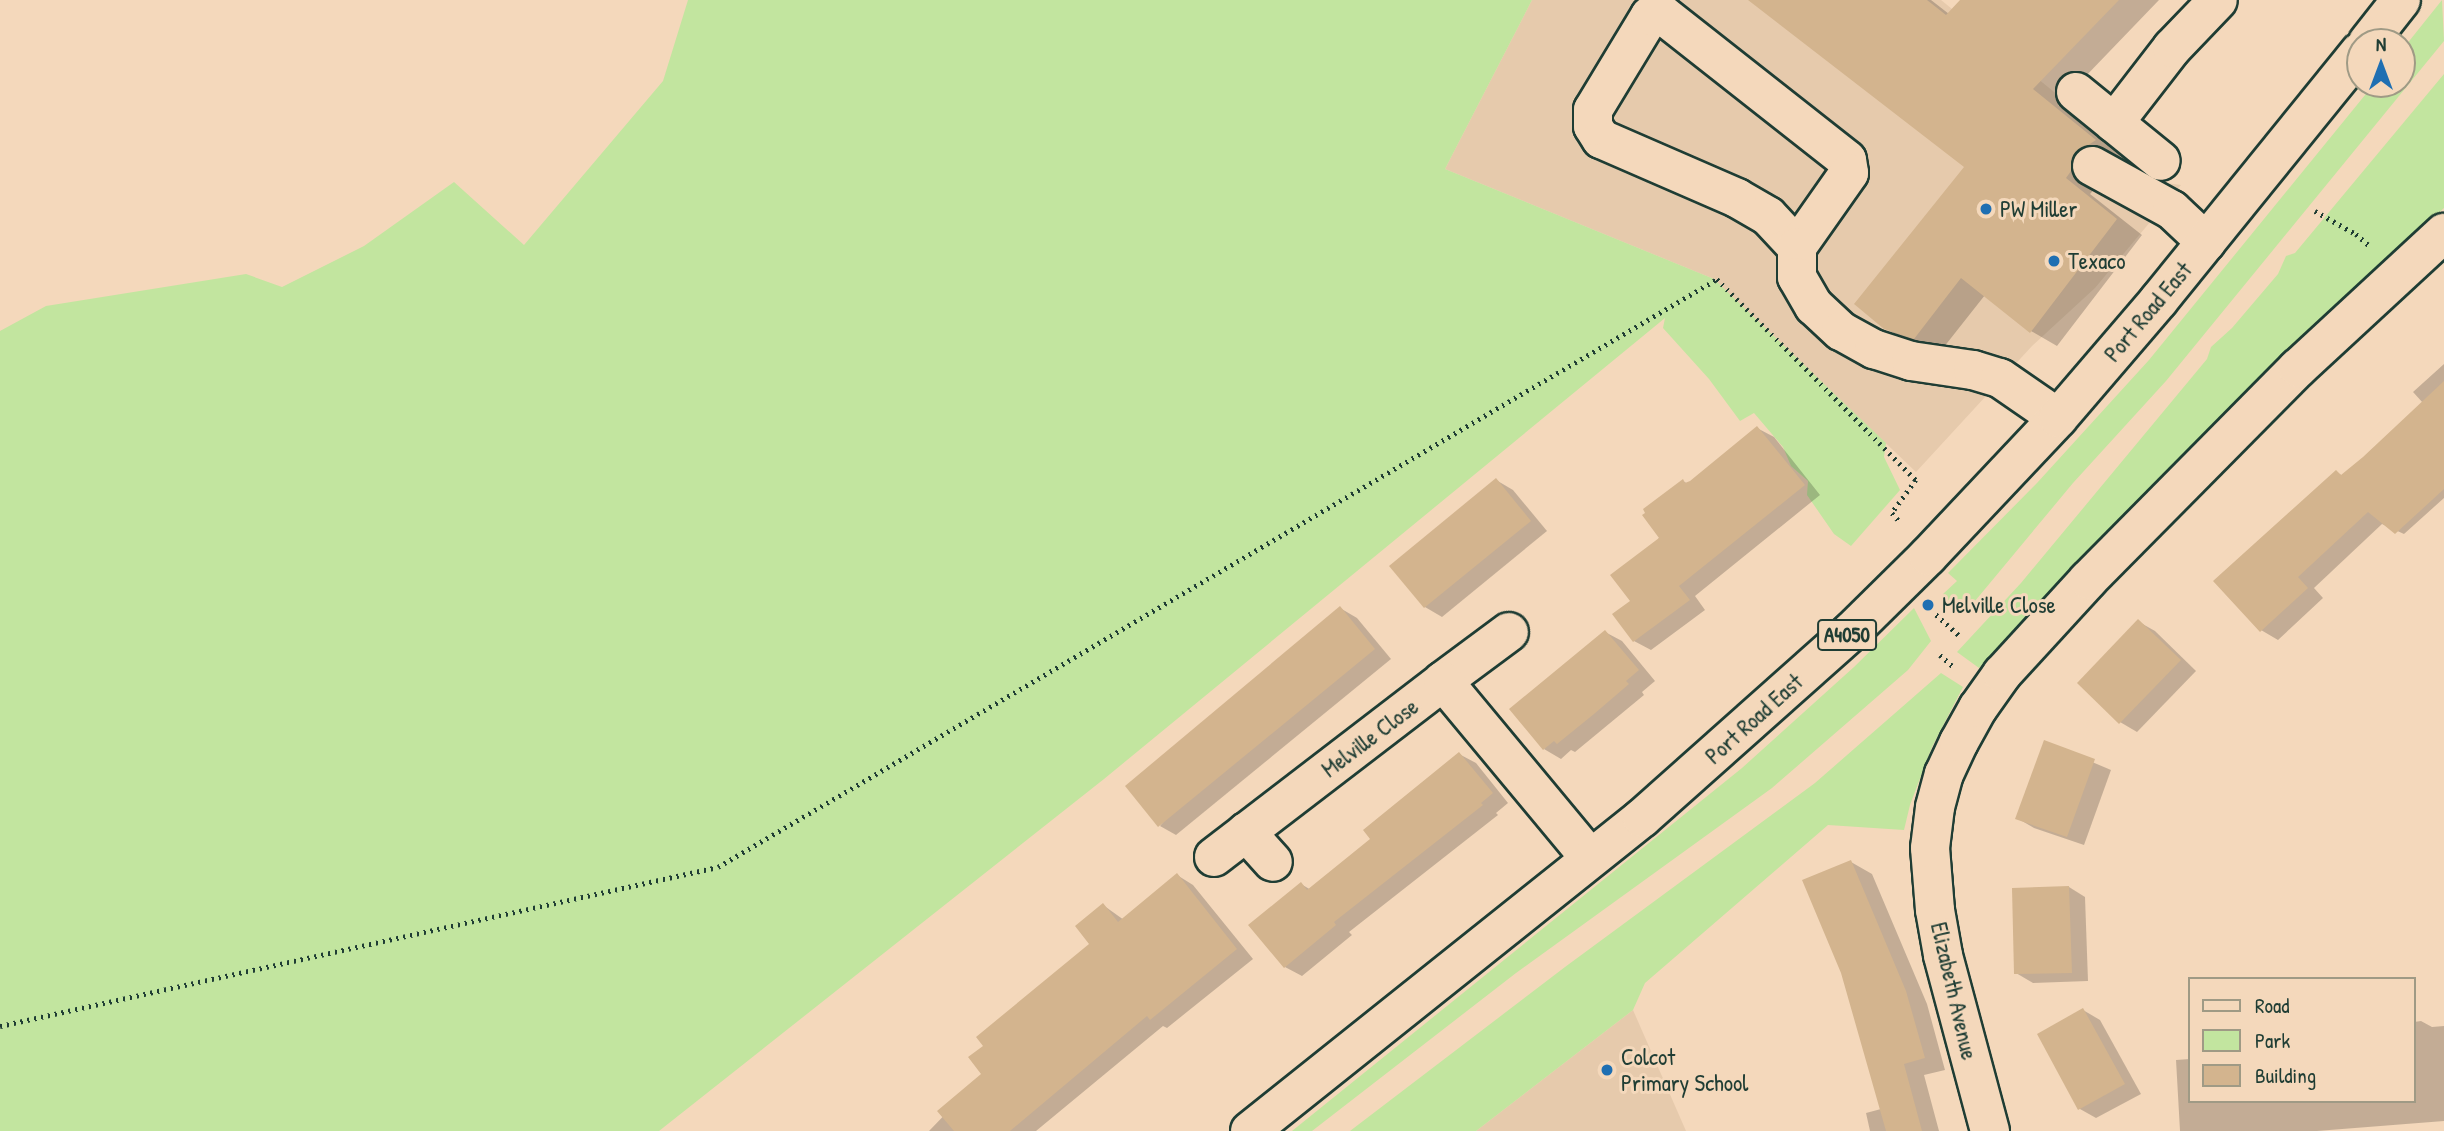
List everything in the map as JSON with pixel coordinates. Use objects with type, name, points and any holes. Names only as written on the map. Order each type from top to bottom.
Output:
[{"type":"street","points":[[2114,123],[2172,48],[2218,0]]},
{"type":"street","points":[[2379,28],[2401,0]]},
{"type":"street","points":[[1797,247],[1768,216],[1737,198],[1601,139],[1593,126],[1593,110],[1650,16],[1663,15],[1847,160],[1849,173],[1797,247],[1797,277],[1815,306],[1841,331],[1874,349],[1911,361],[1973,370],[2000,378],[2058,418]]},
{"type":"street","name":"Port Road East","points":[[1250,1131],[1590,858],[1762,713],[1928,556],[2058,418],[2346,69]]},
{"type":"street","points":[[2076,92],[2161,161]]},
{"type":"street","points":[[2092,166],[2172,211],[2206,242]]},
{"type":"street","points":[[2401,273],[2444,233]]},
{"type":"street","name":"Elizabeth Avenue","points":[[1990,1131],[1943,955],[1935,910],[1930,848],[1935,807],[1944,774],[1978,708],[2002,674],[2088,580],[2207,458],[2401,273]]},
{"type":"street","name":"Melville Close","points":[[1214,857],[1509,632]]},
{"type":"street","points":[[1443,681],[1590,858]]},
{"type":"street","points":[[1246,832],[1273,862]]},
{"type":"path","points":[[2315,211],[2356,234],[2401,273]]},
{"type":"path","points":[[0,1026],[718,867],[1717,278],[1916,480],[1892,513],[1928,556]]},
{"type":"shaded area","points":[[1532,0],[1941,0],[2166,183],[2181,185],[2095,288],[2032,346],[1916,472],[1714,279],[1445,169]]},
{"type":"shaded area","name":"Colcot Primary School","points":[[1633,1010],[1686,1131],[1476,1131]]},
{"type":"green space","points":[[688,0],[1532,0],[1445,169],[1714,279],[1886,443],[1884,457],[1900,490],[1851,546],[1834,534],[1807,495],[1808,481],[1791,466],[1783,447],[1754,413],[1740,421],[1709,379],[1663,328],[1665,318],[1104,779],[659,1131],[0,1131],[0,331],[46,306],[246,274],[282,287],[364,246],[454,182],[524,245],[663,81]]},
{"type":"green space","points":[[2442,0],[2444,41],[2416,75],[2416,32]]},
{"type":"green space","points":[[2444,74],[2444,208],[2370,273],[2155,483],[1979,668],[1957,652],[2021,583],[2207,359],[2211,347],[2232,328],[2278,274],[2286,256],[2295,253]]},
{"type":"green space","points":[[2363,98],[2397,98],[2166,381],[2073,483],[1975,601],[1961,604],[1948,602],[1943,594],[1957,581],[1948,573],[2037,483],[2149,360]]},
{"type":"green space","points":[[1914,608],[1931,641],[1908,670],[1772,788],[1516,973],[1312,1131],[1292,1131],[1742,768],[1854,667]]},
{"type":"green space","points":[[1941,673],[1963,687],[1932,747],[1910,805],[1904,830],[1828,825],[1645,983],[1633,1010],[1476,1131],[1350,1131],[1565,967],[1815,783]]},
{"type":"building","name":"PW Miller","points":[[1748,0],[1927,0],[1946,15],[1960,0],[2119,0],[2033,89],[2096,140],[2073,155],[2071,171],[2066,178],[2117,219],[2030,333],[1961,278],[1914,339],[1884,329],[1854,304],[1964,167]]},
{"type":"building","points":[[2444,381],[2444,489],[2395,534],[2368,512],[2298,577],[2308,588],[2260,632],[2213,581],[2336,470],[2341,475],[2363,457]]},
{"type":"building","points":[[1757,426],[1805,485],[1679,586],[1690,600],[1633,642],[1612,614],[1630,601],[1610,575],[1659,538],[1642,515],[1645,513],[1643,509],[1683,479],[1685,483],[1690,481]]},
{"type":"building","points":[[1496,478],[1531,521],[1424,608],[1389,566]]},
{"type":"building","points":[[1340,606],[1375,649],[1158,827],[1125,786]]},
{"type":"building","points":[[2138,619],[2181,660],[2119,724],[2077,683]]},
{"type":"building","points":[[1605,630],[1639,670],[1626,681],[1629,684],[1594,714],[1557,744],[1554,741],[1543,750],[1509,709]]},
{"type":"building","points":[[2044,740],[2095,759],[2067,837],[2015,819]]},
{"type":"building","points":[[1459,752],[1493,793],[1481,803],[1483,805],[1334,922],[1336,925],[1284,968],[1248,925],[1301,882],[1307,890],[1370,839],[1363,830]]},
{"type":"building","points":[[1851,860],[1906,991],[1925,1058],[1904,1064],[1922,1131],[1886,1131],[1841,973],[1802,880]]},
{"type":"building","points":[[1177,873],[1237,949],[1150,1020],[1147,1016],[1010,1131],[954,1131],[937,1111],[981,1074],[968,1057],[983,1046],[976,1037],[1089,944],[1075,926],[1103,903],[1118,922]]},
{"type":"building","points":[[2069,886],[2072,973],[2014,974],[2012,888]]},
{"type":"building","points":[[2083,1008],[2125,1084],[2078,1110],[2037,1034]]},
{"type":"place","name":"PW Miller","points":[[1986,209]]},
{"type":"place","name":"Texaco","points":[[2054,261]]},
{"type":"place","name":"Melville Close","points":[[1928,605]]},
{"type":"place","name":"Colcot Primary School","points":[[1607,1070]]}]
